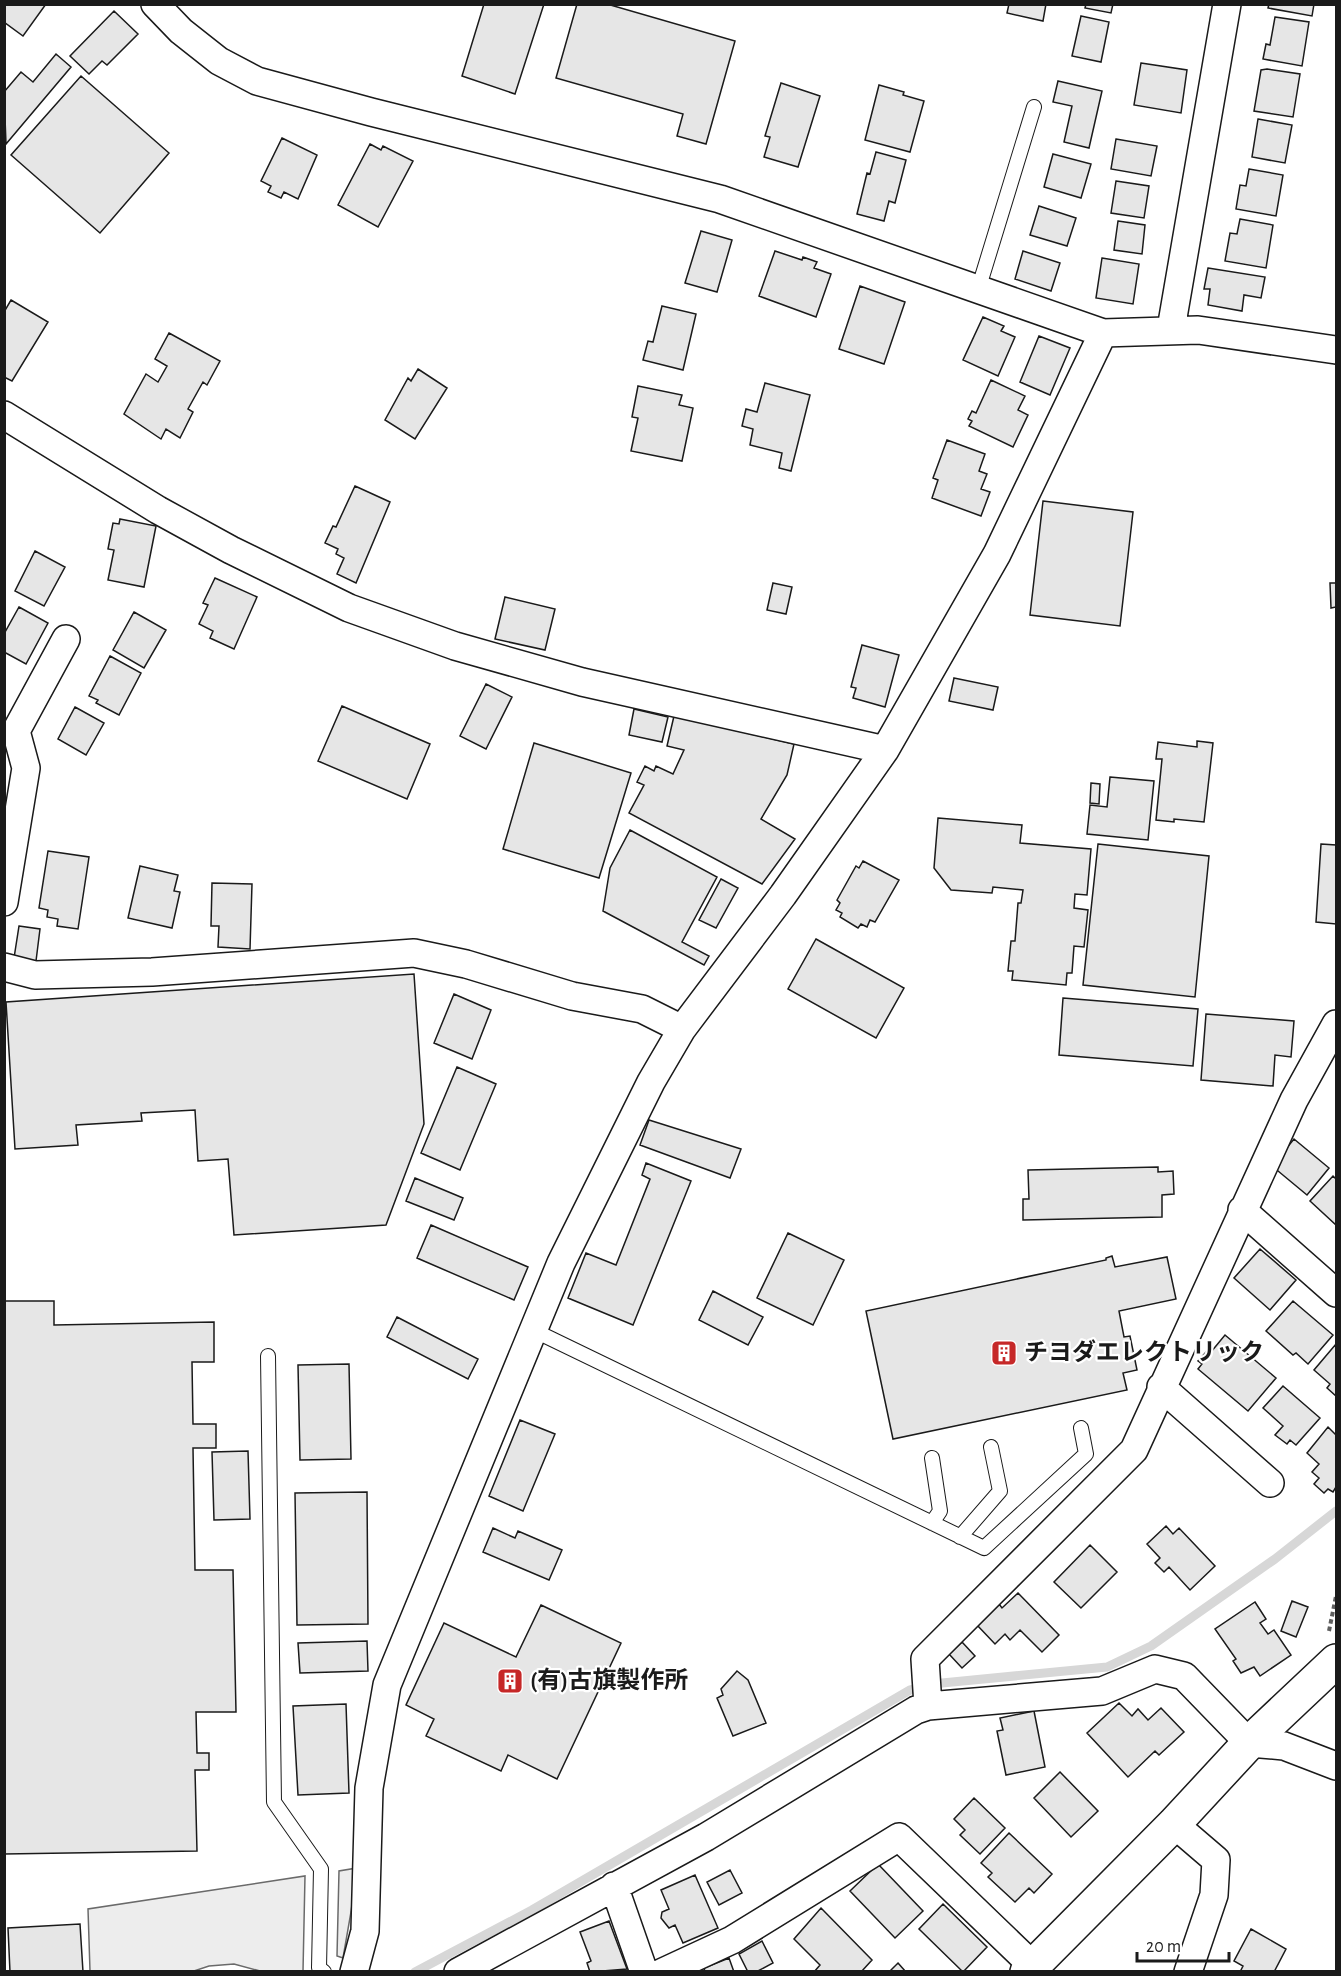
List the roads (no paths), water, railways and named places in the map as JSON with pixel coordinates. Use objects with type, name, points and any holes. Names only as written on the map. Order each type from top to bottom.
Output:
[{"type":"street","points":[[154,4],[181,32],[219,61],[257,81],[371,112],[720,199],[1103,333],[1171,329],[1198,330],[1336,350]]},
{"type":"street","points":[[1171,329],[1227,4]]},
{"type":"street","points":[[354,1971],[365,1930],[369,1882],[367,1844],[369,1788],[387,1685],[533,1330],[582,1221],[651,1082],[682,1029],[783,896],[885,750],[997,554],[1103,333]]},
{"type":"street","points":[[4,415],[158,510],[231,550],[349,608],[455,646],[582,682],[885,750]]},
{"type":"street","points":[[4,903],[26,768],[16,731],[66,639]]},
{"type":"street","points":[[4,967],[35,975],[152,972],[414,953],[466,964],[572,996],[642,1009],[682,1029]]},
{"type":"street","points":[[458,1971],[705,1837],[916,1710],[926,1692],[925,1659],[1134,1450],[1294,1100],[1336,1024]]},
{"type":"street","points":[[1242,1210],[1336,1293]]},
{"type":"street","points":[[1161,1387],[1270,1482]]},
{"type":"street","points":[[663,1971],[732,1940],[899,1837],[1030,1969],[1249,1743],[1336,1661]]},
{"type":"street","points":[[926,1692],[1102,1691],[1155,1669],[1184,1676],[1249,1743],[1284,1746],[1336,1766]]},
{"type":"street","points":[[1173,1824],[1216,1860],[1214,1895],[1188,1971]]},
{"type":"street","points":[[614,1886],[644,1971]]},
{"type":"lane","points":[[978,290],[1034,107]]},
{"type":"lane","points":[[533,1330],[984,1548],[1086,1454],[1081,1428]]},
{"type":"lane","points":[[268,1356],[274,1802],[321,1869],[319,1968],[324,1971]]},
{"type":"lane","points":[[960,1537],[1000,1491],[991,1447]]},
{"type":"lane","points":[[932,1458],[940,1511],[932,1523]]},
{"type":"waterway","points":[[415,1972],[532,1910],[910,1690],[942,1683],[1107,1667],[1151,1646],[1275,1559],[1336,1511]]},
{"type":"place","name":"チヨダエレクトリック","points":[[1004,1353]]},
{"type":"place","name":"(有)古旗製作所","points":[[510,1681]]}]
